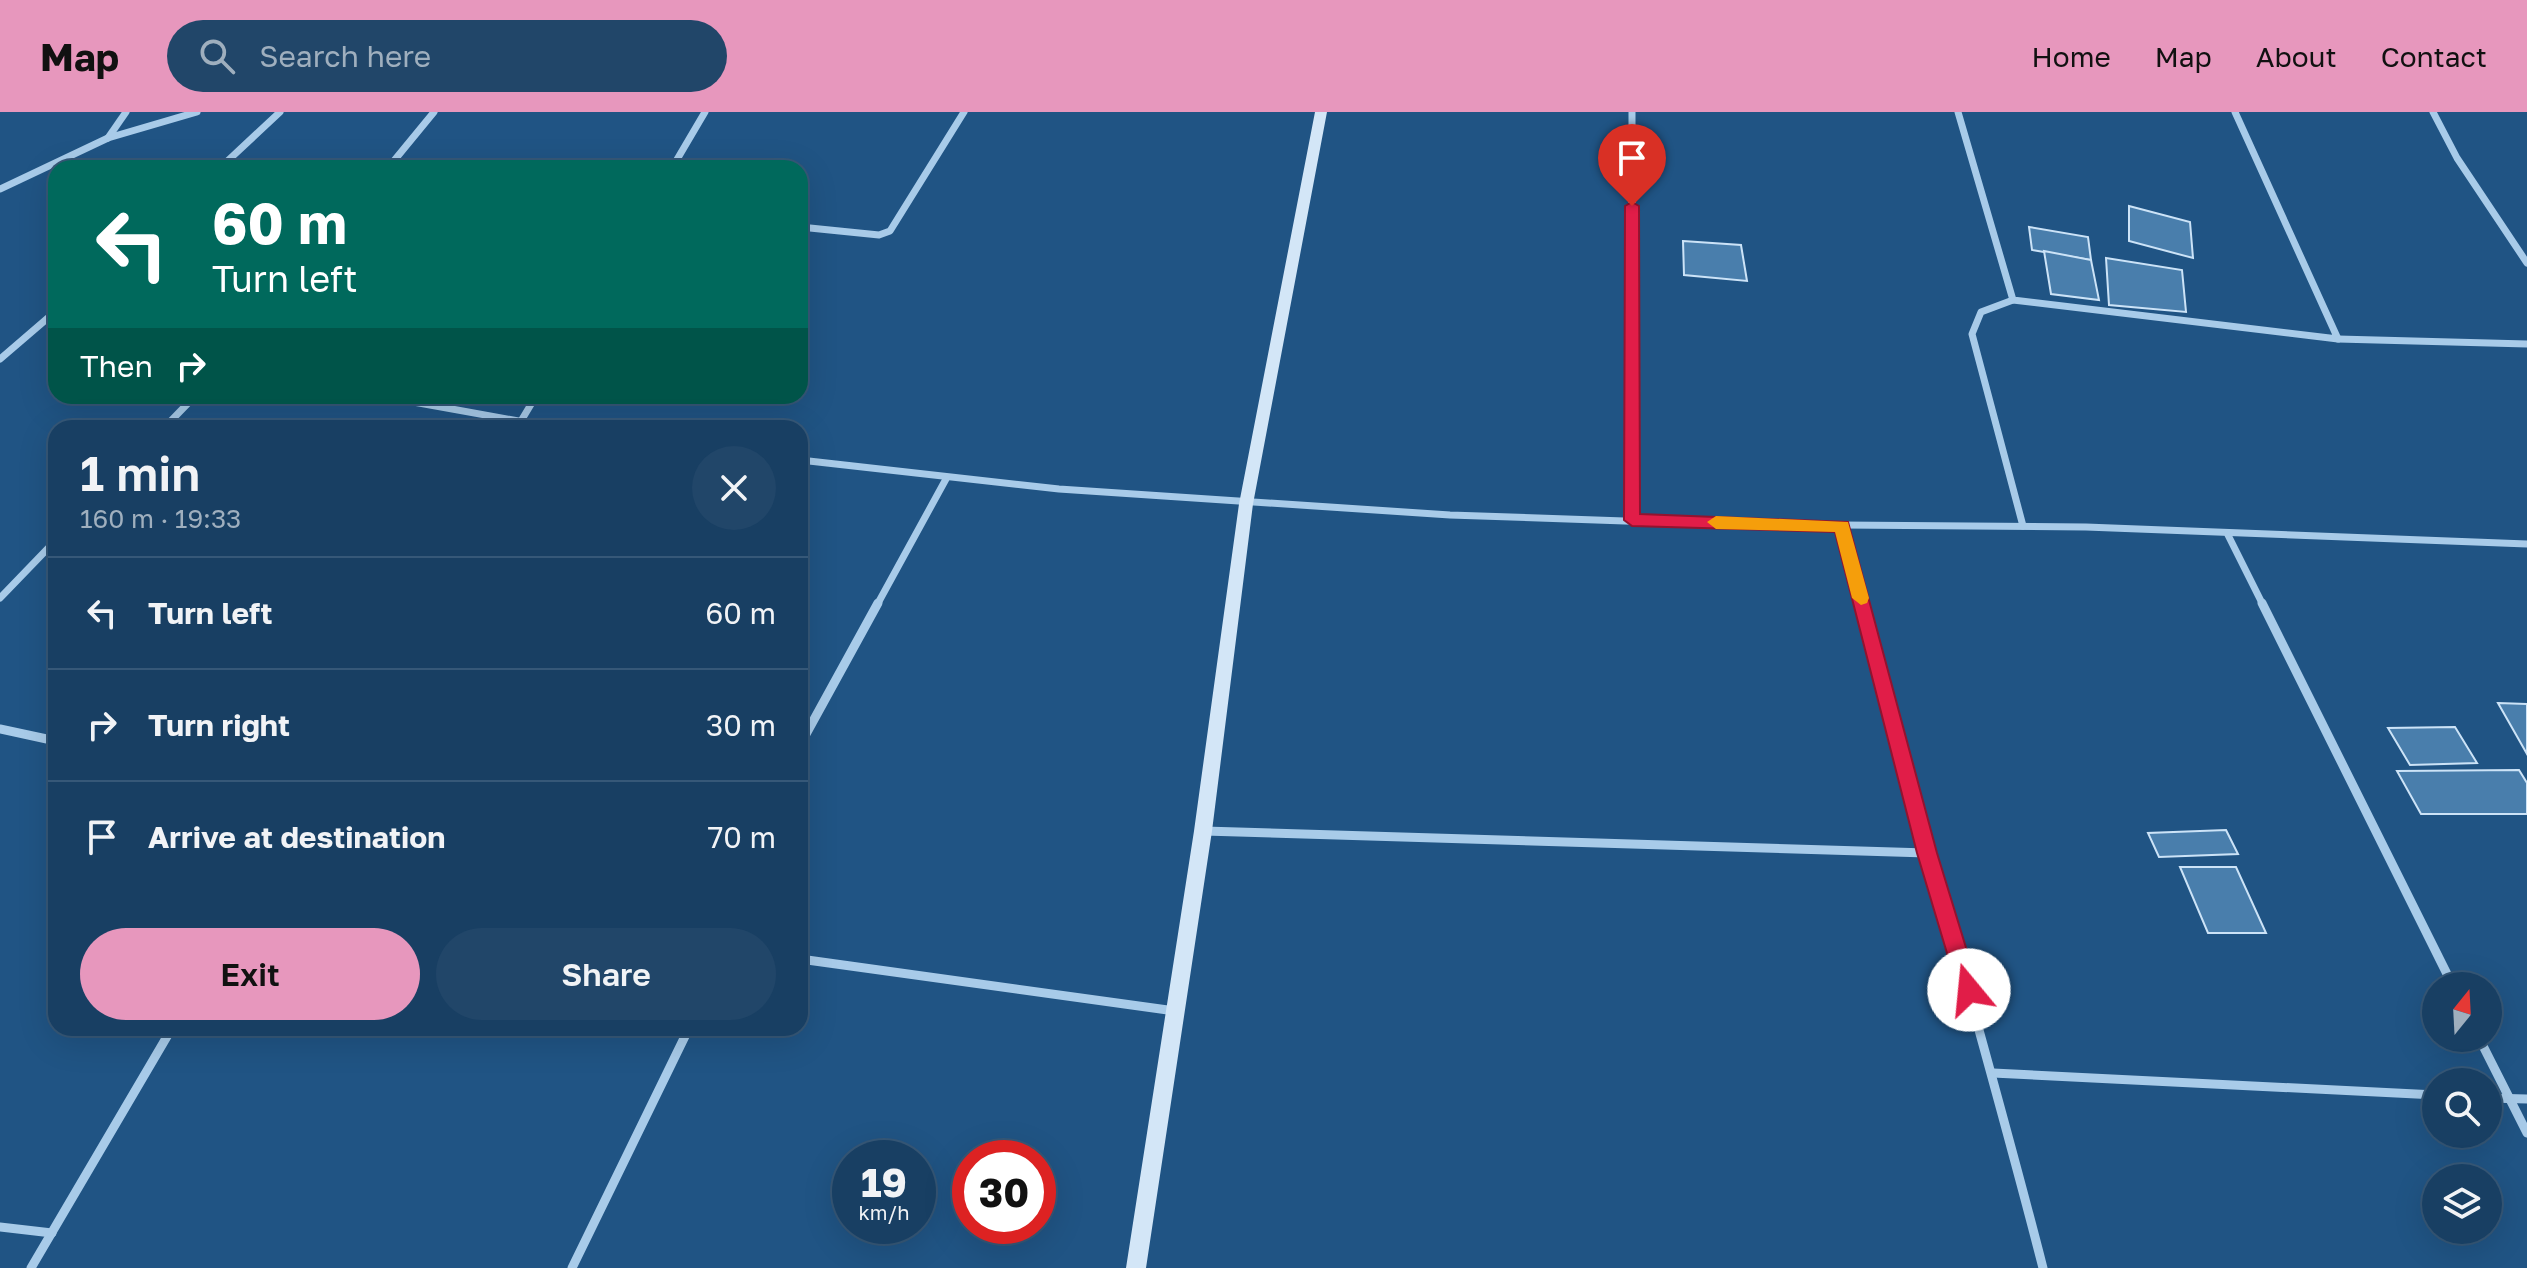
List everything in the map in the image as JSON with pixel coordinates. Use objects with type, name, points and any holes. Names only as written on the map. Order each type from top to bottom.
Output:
[{"type":"main road","points":[[1136,1268],[1203,831],[1246,504],[1321,112]]},
{"type":"street","points":[[108,138],[126,112]]},
{"type":"street","points":[[61,160],[108,138],[197,112]]},
{"type":"street","points":[[229,160],[280,112]]},
{"type":"street","points":[[395,160],[434,112]]},
{"type":"street","points":[[677,160],[705,112]]},
{"type":"street","points":[[808,228],[879,235],[890,231],[964,112]]},
{"type":"street","points":[[1632,112],[1632,520]]},
{"type":"street","points":[[1958,112],[2013,300]]},
{"type":"street","points":[[2235,112],[2338,339]]},
{"type":"street","points":[[2433,112],[2457,158],[2527,263]]},
{"type":"street","points":[[0,189],[48,166]]},
{"type":"street","points":[[2023,526],[1972,334],[1981,312],[2013,300],[2338,339],[2527,344]]},
{"type":"street","points":[[0,359],[48,318]]},
{"type":"street","points":[[172,420],[187,404]]},
{"type":"street","points":[[417,404],[491,420]]},
{"type":"street","points":[[808,461],[946,479],[1246,504],[1632,520],[1842,526],[2023,526],[2527,544]]},
{"type":"street","points":[[808,730],[946,479]]},
{"type":"street","points":[[1842,526],[1927,853],[1993,1073],[2043,1268]]},
{"type":"street","points":[[2228,535],[2446,972]]},
{"type":"street","points":[[0,598],[48,548]]},
{"type":"street","points":[[0,729],[48,739]]},
{"type":"street","points":[[1203,831],[1927,853]]},
{"type":"street","points":[[808,960],[1176,1011]]},
{"type":"street","points":[[31,1268],[167,1036]]},
{"type":"street","points":[[572,1268],[685,1036]]},
{"type":"street","points":[[2486,1052],[2527,1133]]},
{"type":"street","points":[[1993,1073],[2422,1094]]},
{"type":"street","points":[[2502,1099],[2527,1099]]},
{"type":"street","points":[[0,1227],[52,1233]]},
{"type":"building","points":[[2129,206],[2190,222],[2193,258],[2129,241]]},
{"type":"building","points":[[2029,227],[2088,237],[2091,260],[2032,250]]},
{"type":"building","points":[[1683,241],[1741,245],[1747,281],[1684,275]]},
{"type":"building","points":[[2044,251],[2091,260],[2099,300],[2051,294]]},
{"type":"building","points":[[2106,258],[2182,270],[2186,312],[2109,305]]},
{"type":"building","points":[[2498,703],[2527,704],[2527,754]]},
{"type":"building","points":[[2455,727],[2477,763],[2410,765],[2388,728]]},
{"type":"building","points":[[2519,770],[2527,783],[2527,814],[2421,814],[2397,771]]},
{"type":"building","points":[[2226,830],[2238,854],[2159,857],[2148,833]]},
{"type":"building","points":[[2180,867],[2236,867],[2266,933],[2208,933]]},
{"type":"slow traffic","points":[[1716,522],[1842,526],[1861,598]]},
{"type":"route","points":[[1632,206],[1632,520],[1842,526],[1927,853],[1969,990]]}]
